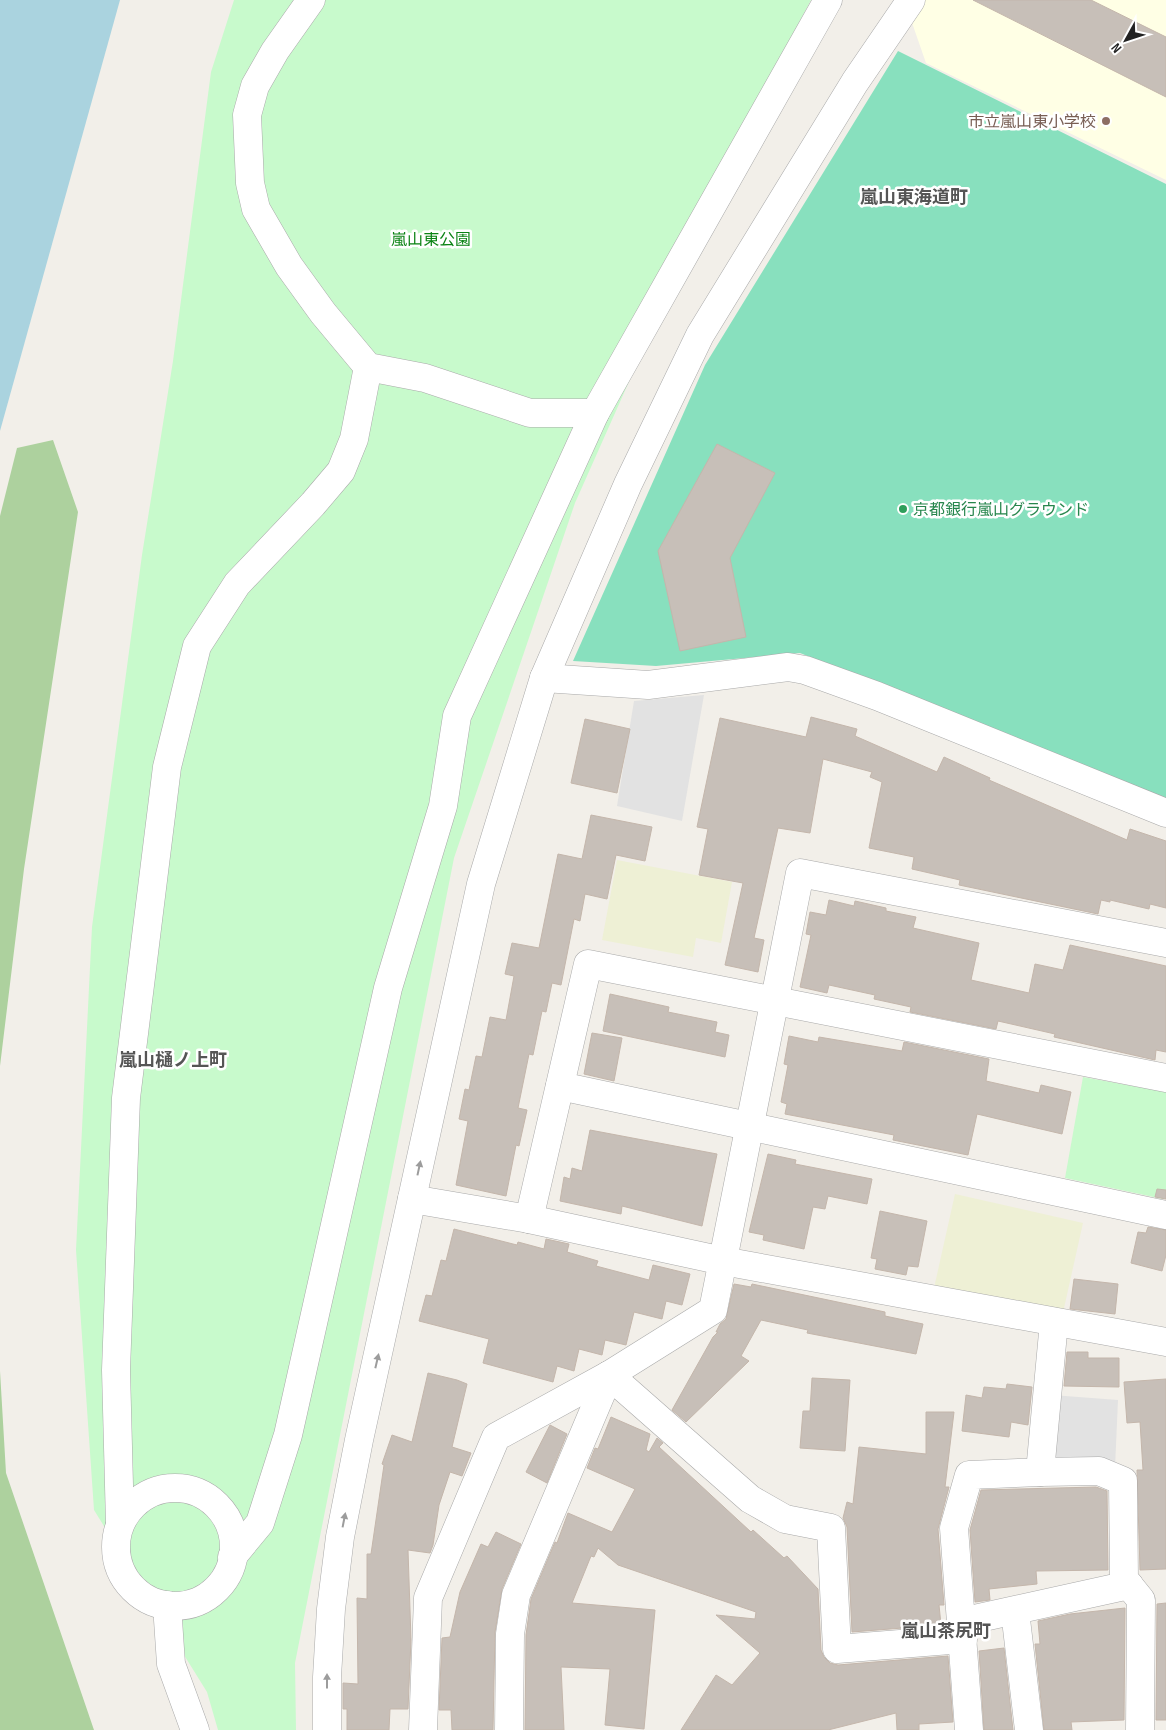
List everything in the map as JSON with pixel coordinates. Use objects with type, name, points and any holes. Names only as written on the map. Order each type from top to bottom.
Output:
[{"type":"street","points":[[311,0],[275,51],[256,86],[247,115],[250,183],[256,210],[289,266],[323,313],[368,367],[426,378],[530,413],[595,413]]},
{"type":"street","points":[[232,1557],[260,1523],[288,1435],[388,988],[443,806],[457,716],[595,413],[828,0]]},
{"type":"street","points":[[327,1730],[327,1677],[331,1609],[340,1537],[481,884],[544,678],[628,484],[700,335],[855,82],[911,0]]},
{"type":"street","points":[[120,1524],[129,1509],[142,1497],[158,1490],[175,1488],[192,1491],[208,1498],[220,1510],[229,1524],[233,1540],[232,1557],[227,1574],[216,1589],[202,1599],[185,1605],[166,1605],[150,1600],[135,1590],[123,1576],[117,1559],[116,1541],[120,1524],[116,1370],[126,1098],[167,767],[197,646],[237,584],[313,504],[341,471],[354,439],[368,367]]},
{"type":"street","points":[[544,678],[648,684],[788,668],[805,670],[877,696],[1166,813]]},
{"type":"street","points":[[423,1730],[428,1598],[496,1437],[609,1375],[713,1310],[800,873],[1166,944]]},
{"type":"street","points":[[529,1219],[588,964],[1166,1078]]},
{"type":"street","points":[[560,1086],[1166,1216]]},
{"type":"street","points":[[412,1199],[529,1219],[723,1261],[1166,1342]]},
{"type":"street","points":[[1040,1472],[1054,1322]]},
{"type":"street","points":[[609,1375],[750,1499],[784,1519],[832,1528],[837,1649],[962,1630],[1015,1611],[1129,1585]]},
{"type":"street","points":[[509,1730],[510,1634],[516,1595],[609,1375]]},
{"type":"street","points":[[969,1730],[954,1528],[969,1476],[1099,1471],[1123,1481],[1124,1579],[1141,1600],[1140,1730]]},
{"type":"street","points":[[166,1605],[171,1664],[195,1730]]},
{"type":"street","points":[[1015,1611],[1029,1730]]},
{"type":"shaded area","name":"市立嵐山東小学校","points":[[920,0],[1166,0],[1166,180],[926,63],[910,17]]},
{"type":"shaded area","points":[[704,695],[682,821],[617,806],[634,701]]},
{"type":"shaded area","points":[[617,860],[732,882],[721,943],[696,938],[693,957],[602,940]]},
{"type":"shaded area","points":[[955,1194],[1083,1223],[1062,1317],[934,1288]]},
{"type":"shaded area","points":[[1052,1395],[1118,1400],[1115,1468],[1054,1467]]},
{"type":"green space","name":"嵐山東公園","points":[[234,0],[811,0],[737,139],[575,503],[454,858],[295,1663],[296,1730],[218,1730],[207,1692],[94,1510],[76,1250],[92,927],[142,555],[173,361],[211,72]]},
{"type":"green space","name":"京都銀行嵐山グラウンド","points":[[898,51],[1166,184],[1166,799],[800,653],[656,666],[573,661],[705,365]]},
{"type":"green space","points":[[53,440],[78,512],[24,869],[0,1066],[0,516],[17,448]]},
{"type":"green space","points":[[1083,1077],[1166,1092],[1166,1196],[1163,1199],[1065,1178]]},
{"type":"green space","points":[[0,1371],[6,1473],[94,1730],[0,1730]]},
{"type":"water","points":[[0,0],[120,0],[0,431]]},
{"type":"building","points":[[973,0],[1091,0],[1166,37],[1166,97]]},
{"type":"building","points":[[717,444],[775,473],[730,558],[746,637],[680,651],[658,551]]},
{"type":"building","points":[[811,717],[857,729],[855,736],[937,772],[944,757],[990,778],[989,780],[1127,840],[1130,829],[1166,841],[1166,908],[1150,904],[1149,909],[1110,900],[1110,902],[1101,900],[1098,914],[959,885],[960,880],[912,869],[914,857],[869,848],[882,782],[870,777],[872,772],[823,759],[810,833],[778,828],[754,938],[764,940],[758,972],[725,965],[743,883],[699,875],[708,829],[697,827],[720,718],[806,737]]},
{"type":"building","points":[[585,719],[630,729],[617,793],[571,783]]},
{"type":"building","points":[[591,815],[652,827],[645,861],[616,855],[607,899],[585,894],[580,921],[574,919],[561,985],[552,983],[546,1012],[542,1011],[533,1055],[529,1054],[518,1108],[527,1110],[519,1146],[516,1145],[506,1196],[456,1185],[468,1121],[459,1119],[465,1089],[469,1090],[476,1056],[482,1057],[490,1017],[506,1020],[514,976],[505,974],[512,943],[539,948],[558,854],[582,859]]},
{"type":"building","points":[[829,900],[854,906],[855,901],[886,908],[886,911],[916,917],[913,928],[979,943],[971,980],[1029,993],[1035,964],[1063,970],[1070,945],[1166,966],[1166,1052],[1156,1050],[1155,1060],[1054,1037],[1055,1034],[998,1021],[996,1029],[910,1012],[911,1007],[874,999],[875,995],[829,985],[827,993],[800,987],[811,935],[806,934],[810,912],[826,915]]},
{"type":"building","points":[[610,994],[669,1007],[668,1012],[717,1022],[715,1032],[729,1035],[725,1057],[603,1031]]},
{"type":"building","points":[[592,1033],[622,1038],[614,1081],[584,1074]]},
{"type":"building","points":[[789,1036],[818,1042],[819,1037],[902,1051],[904,1042],[989,1059],[986,1081],[1039,1093],[1041,1085],[1071,1092],[1062,1134],[977,1114],[968,1155],[893,1140],[894,1135],[785,1114],[787,1104],[781,1102],[788,1065],[784,1064]]},
{"type":"building","points":[[590,1130],[717,1154],[702,1226],[622,1206],[621,1214],[560,1201],[564,1177],[570,1179],[572,1168],[582,1171]]},
{"type":"building","points":[[768,1154],[796,1160],[795,1164],[872,1179],[867,1204],[828,1196],[825,1209],[813,1207],[804,1249],[763,1240],[764,1235],[749,1232]]},
{"type":"building","points":[[1157,1189],[1166,1190],[1166,1199],[1155,1197]]},
{"type":"building","points":[[880,1211],[927,1221],[918,1267],[908,1266],[906,1275],[875,1269],[877,1259],[871,1258]]},
{"type":"building","points":[[1148,1227],[1166,1230],[1166,1255],[1162,1271],[1131,1263],[1138,1232],[1146,1233]]},
{"type":"building","points":[[454,1229],[517,1245],[518,1242],[544,1249],[546,1239],[569,1244],[567,1252],[598,1261],[596,1266],[649,1280],[653,1265],[690,1274],[682,1305],[666,1301],[662,1319],[634,1312],[626,1345],[605,1340],[602,1355],[579,1349],[574,1371],[557,1366],[553,1382],[483,1363],[489,1339],[419,1321],[426,1295],[432,1296],[441,1260],[446,1261]]},
{"type":"building","points":[[1074,1279],[1118,1284],[1115,1314],[1070,1309]]},
{"type":"building","points":[[734,1284],[751,1287],[752,1284],[885,1312],[885,1316],[923,1324],[916,1354],[807,1333],[808,1330],[761,1320],[741,1356],[749,1361],[686,1422],[672,1410],[713,1337],[718,1332],[716,1332],[720,1324],[726,1319]]},
{"type":"building","points":[[1067,1352],[1088,1352],[1088,1358],[1119,1358],[1119,1387],[1064,1386]]},
{"type":"building","points":[[428,1373],[467,1384],[452,1447],[471,1453],[462,1476],[450,1472],[439,1505],[430,1553],[408,1550],[411,1640],[408,1709],[390,1709],[389,1730],[347,1730],[347,1709],[343,1709],[343,1683],[358,1684],[357,1598],[367,1599],[367,1554],[371,1554],[384,1465],[382,1464],[392,1435],[412,1442]]},
{"type":"building","points":[[812,1378],[850,1380],[845,1451],[800,1448],[803,1411],[810,1411]]},
{"type":"building","points":[[1166,1379],[1166,1569],[1140,1570],[1137,1470],[1143,1470],[1140,1422],[1127,1423],[1124,1382]]},
{"type":"building","points":[[1007,1384],[1032,1387],[1028,1425],[1011,1422],[1009,1437],[962,1431],[966,1395],[982,1398],[984,1387],[1006,1389]]},
{"type":"building","points":[[926,1412],[954,1412],[945,1487],[949,1487],[938,1529],[944,1605],[939,1605],[941,1625],[852,1632],[847,1527],[843,1518],[847,1502],[853,1504],[859,1447],[926,1454]]},
{"type":"building","points":[[611,1417],[650,1434],[646,1450],[649,1452],[657,1438],[663,1443],[659,1447],[751,1532],[753,1530],[784,1558],[787,1556],[818,1589],[821,1650],[824,1657],[830,1663],[838,1665],[948,1656],[953,1722],[919,1724],[919,1730],[897,1730],[896,1713],[828,1730],[681,1730],[716,1675],[732,1685],[760,1653],[716,1615],[755,1619],[756,1612],[618,1565],[598,1548],[594,1557],[591,1556],[572,1603],[655,1610],[644,1729],[605,1725],[610,1669],[561,1667],[564,1730],[525,1730],[526,1635],[531,1599],[555,1542],[557,1543],[568,1513],[612,1532],[635,1489],[587,1468],[595,1448],[598,1449]]},
{"type":"building","points":[[550,1425],[567,1434],[547,1483],[526,1472]]},
{"type":"building","points":[[1096,1487],[1107,1491],[1108,1570],[1036,1571],[1037,1584],[989,1589],[990,1600],[975,1602],[970,1530],[981,1490]]},
{"type":"building","points":[[496,1532],[521,1544],[502,1589],[495,1632],[493,1730],[452,1730],[451,1710],[439,1710],[442,1638],[450,1637],[460,1592],[481,1544],[488,1547]]},
{"type":"building","points":[[1166,1603],[1166,1720],[1156,1720],[1157,1604]]},
{"type":"building","points":[[1125,1608],[1124,1720],[1071,1722],[1072,1730],[1044,1730],[1035,1644],[1040,1644],[1038,1621],[1070,1614]]},
{"type":"building","points":[[1004,1648],[1013,1730],[984,1730],[979,1651]]},
{"type":"place","name":"市立嵐山東小学校","points":[[1106,121]]},
{"type":"place","name":"京都銀行嵐山グラウンド","points":[[903,509]]},
{"type":"district","name":"嵐山東海道町","points":[[914,197]]},
{"type":"district","name":"嵐山樋ノ上町","points":[[173,1060]]},
{"type":"district","name":"嵐山茶尻町","points":[[946,1631]]}]
